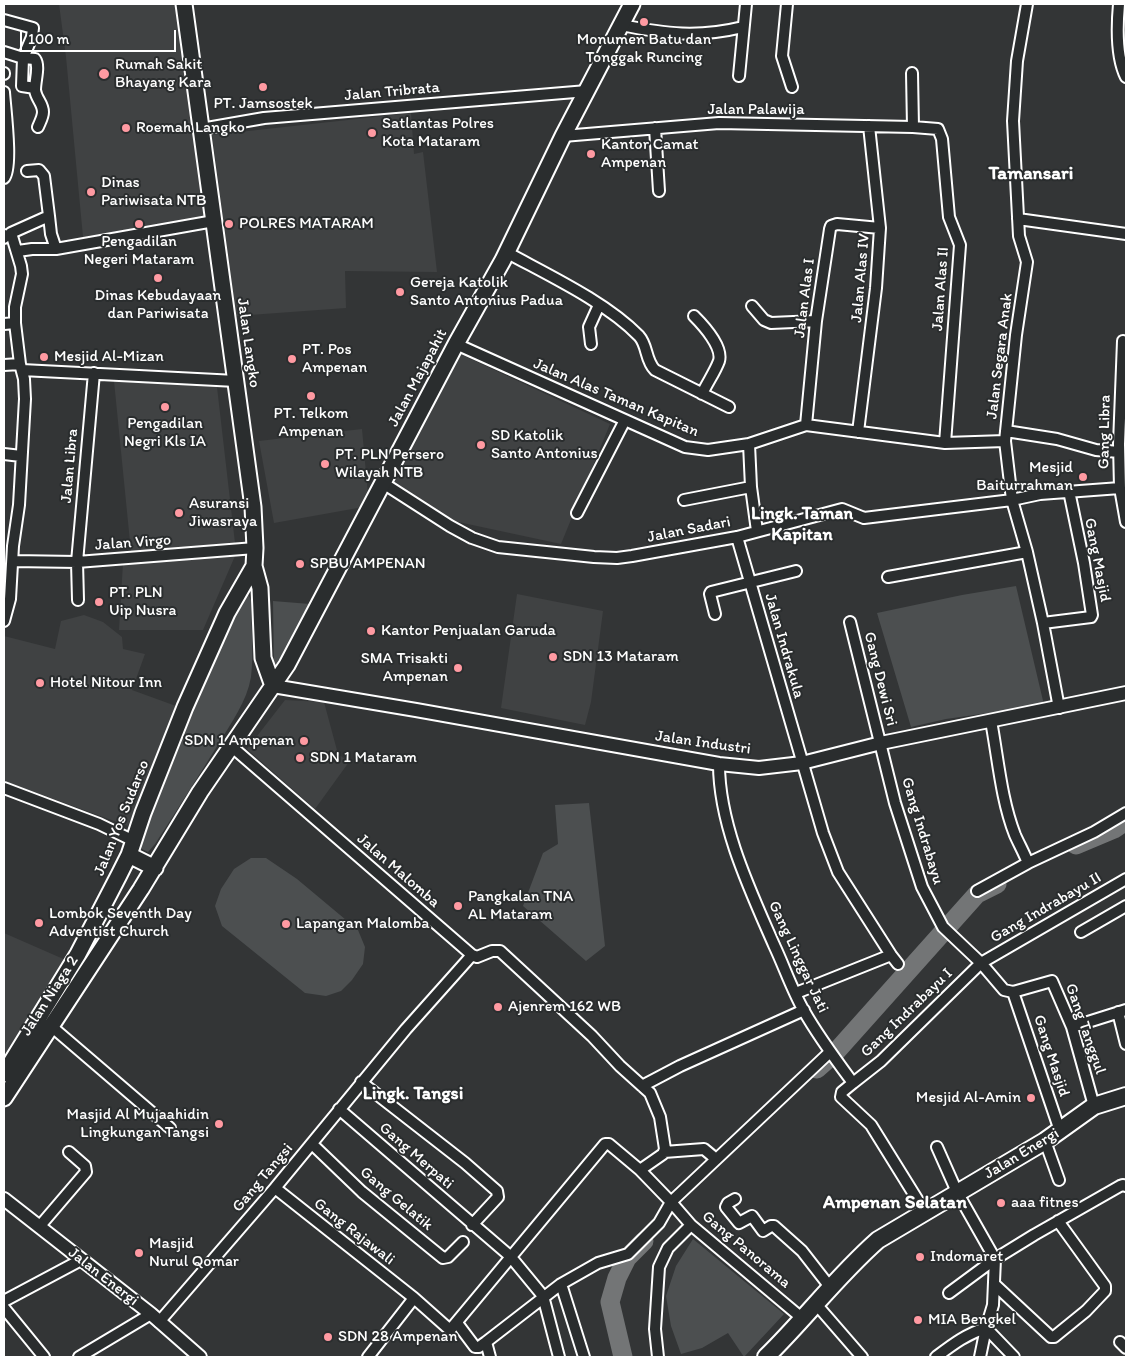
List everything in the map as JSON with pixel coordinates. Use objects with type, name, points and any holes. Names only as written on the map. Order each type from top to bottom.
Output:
[{"type":"highway","name":"Jalan Energi","points":[[766,1357],[803,1319],[830,1286],[878,1240],[1045,1141],[1094,1106],[1126,1096]]},
{"type":"main road","name":"Jalan Langko","points":[[184,4],[253,508],[254,566],[260,588],[263,658],[273,686]]},
{"type":"main road","name":"Jalan Majapahit","points":[[273,686],[287,665],[506,252],[563,136],[632,4]]},
{"type":"main road","name":"Jalan Yos Sudarso","points":[[4,1074],[78,954],[131,848],[185,707],[227,613],[254,566]]},
{"type":"main road","points":[[131,848],[155,868],[200,792],[273,686]]},
{"type":"main road","name":"Jalan Niaga 2","points":[[4,1098],[155,868]]},
{"type":"street","points":[[739,76],[746,4]]},
{"type":"street","points":[[787,4],[782,56],[792,87]]},
{"type":"street","name":"Jalan Segara Anak","points":[[1027,4],[1017,61],[1013,112],[1019,236],[1027,262],[1016,335],[1006,436],[1012,500],[1044,623],[1059,708]]},
{"type":"street","points":[[1119,4],[1117,29],[1126,77]]},
{"type":"street","points":[[4,20],[31,26],[33,29],[32,37],[23,58],[22,85],[35,88]]},
{"type":"street","points":[[621,25],[662,33],[682,34],[722,32],[743,27]]},
{"type":"street","points":[[4,56],[4,52],[37,61],[35,88],[43,110],[43,116],[38,127]]},
{"type":"street","points":[[912,73],[913,126]]},
{"type":"street","points":[[4,92],[8,155],[7,173],[4,178]]},
{"type":"street","name":"Jalan Tribrata","points":[[201,129],[264,118],[587,92]]},
{"type":"street","name":"Jalan Palawija","points":[[563,136],[719,123],[913,126],[938,129],[942,139]]},
{"type":"street","name":"Jalan Alas IV","points":[[858,432],[876,288],[880,228],[869,126]]},
{"type":"street","points":[[655,128],[659,191]]},
{"type":"street","name":"Jalan Alas II","points":[[942,139],[949,217],[960,245],[945,443]]},
{"type":"street","points":[[27,171],[39,170],[44,176],[51,234],[56,249]]},
{"type":"street","points":[[4,621],[10,599],[8,582],[21,484],[25,399],[15,323],[17,293],[22,274],[18,251],[6,236],[49,216]]},
{"type":"street","points":[[1018,219],[1126,234]]},
{"type":"street","points":[[18,251],[56,249],[214,221]]},
{"type":"street","name":"Jalan Alas I","points":[[806,425],[816,321],[831,226],[837,224],[880,228]]},
{"type":"street","points":[[506,252],[599,304],[639,336],[644,343],[648,361],[655,370],[729,407]]},
{"type":"street","points":[[591,344],[589,328],[599,304]]},
{"type":"street","points":[[752,306],[764,320],[771,323],[816,321]]},
{"type":"street","points":[[694,316],[707,329],[720,355],[702,394]]},
{"type":"street","points":[[4,324],[15,323]]},
{"type":"street","name":"Gang Libra","points":[[1123,341],[1119,452],[1120,488],[1126,522]]},
{"type":"street","name":"Jalan Alas Taman Kapitan","points":[[456,344],[685,447],[697,450],[749,444],[806,425],[945,443],[1006,436]]},
{"type":"street","points":[[4,365],[94,373],[236,381]]},
{"type":"street","name":"Jalan Libra","points":[[78,600],[77,562],[94,373]]},
{"type":"street","points":[[577,513],[625,420]]},
{"type":"street","points":[[1006,436],[1057,439],[1096,450],[1119,452]]},
{"type":"street","points":[[749,444],[751,487],[757,531]]},
{"type":"street","points":[[4,454],[21,456]]},
{"type":"street","name":"Jalan Sadari","points":[[383,483],[450,526],[472,538],[498,547],[617,558],[737,537],[842,509],[864,518],[1012,500]]},
{"type":"street","points":[[684,500],[751,487]]},
{"type":"street","points":[[1012,500],[1069,491],[1120,488]]},
{"type":"street","name":"Gang Masjid","points":[[1044,623],[1091,617],[1092,615],[1084,563],[1069,491]]},
{"type":"street","name":"Jalan Indrakula","points":[[737,537],[819,819],[838,872],[898,964]]},
{"type":"street","name":"Jalan Virgo","points":[[12,562],[77,562],[255,548]]},
{"type":"street","points":[[888,577],[1027,552]]},
{"type":"street","points":[[715,614],[711,592],[796,571]]},
{"type":"street","name":"Gang Dewi Sri","points":[[850,622],[881,743]]},
{"type":"street","name":"Jalan Industri","points":[[273,686],[719,764],[759,768],[802,762],[881,743],[1126,693]]},
{"type":"street","points":[[991,721],[1003,788],[1015,835],[1028,863]]},
{"type":"street","name":"Gang Indrabayu","points":[[881,743],[895,803],[922,887],[943,927],[1009,991]]},
{"type":"street","name":"Jalan Malomba","points":[[231,746],[472,955]]},
{"type":"street","name":"Gang Linggar Jati","points":[[719,764],[719,786],[726,821],[753,895],[804,1010],[853,1083]]},
{"type":"street","points":[[4,788],[99,824],[131,848]]},
{"type":"street","points":[[977,892],[1028,863],[1094,832],[1126,813]]},
{"type":"street","name":"Gang Indrabayu II","points":[[981,963],[1126,879]]},
{"type":"street","points":[[1081,932],[1126,906]]},
{"type":"street","points":[[312,1144],[361,1082],[472,955],[477,957],[492,951],[500,951],[592,1036],[650,1094],[660,1117],[664,1152]]},
{"type":"street","points":[[796,993],[891,956]]},
{"type":"street","name":"Gang Indrabayu I","points":[[853,1083],[881,1061],[981,963]]},
{"type":"street","name":"Gang Tanggul","points":[[1009,991],[1052,980],[1072,1027],[1094,1106]]},
{"type":"street","name":"Gang Masjid","points":[[1009,991],[1060,1131]]},
{"type":"street","points":[[642,1086],[680,1066],[804,1010]]},
{"type":"street","points":[[1072,1027],[1122,1012],[1126,1044]]},
{"type":"street","points":[[51,1026],[170,1128]]},
{"type":"street","points":[[510,1256],[457,1323],[475,1346],[479,1347],[486,1342],[543,1296],[561,1284],[598,1263],[628,1254],[659,1223],[716,1159],[832,1054]]},
{"type":"street","points":[[361,1082],[465,1163],[497,1191],[498,1198],[472,1225]]},
{"type":"street","points":[[853,1083],[842,1092],[843,1100],[871,1125],[925,1212]]},
{"type":"street","name":"Gang Merpati","points":[[339,1109],[510,1256],[543,1296]]},
{"type":"street","points":[[1045,1141],[1059,1180]]},
{"type":"street","name":"Gang Tangsi","points":[[80,1357],[155,1318],[275,1188],[312,1144]]},
{"type":"street","name":"Gang Gelatik","points":[[312,1144],[362,1192],[443,1258],[448,1257],[463,1242]]},
{"type":"street","name":"Gang Panorama","points":[[510,1256],[604,1144],[609,1144],[640,1170],[674,1205],[691,1226],[803,1319]]},
{"type":"street","points":[[937,1147],[958,1192],[995,1259],[993,1305],[980,1357]]},
{"type":"street","points":[[640,1170],[664,1152],[704,1149],[716,1159]]},
{"type":"street","points":[[40,1227],[86,1172],[85,1166],[70,1152]]},
{"type":"street","points":[[949,1293],[995,1259],[1120,1186],[1126,1186]]},
{"type":"street","name":"Gang Rajawali","points":[[275,1188],[414,1298],[448,1330],[452,1329],[457,1323]]},
{"type":"street","name":"Jalan Energi","points":[[4,1199],[155,1318],[200,1357]]},
{"type":"street","points":[[735,1199],[728,1203],[726,1207],[740,1223],[753,1216],[763,1231],[774,1226],[802,1251],[830,1286]]},
{"type":"street","points":[[994,1284],[1054,1338],[1096,1302],[1105,1291],[1105,1286],[1058,1221]]},
{"type":"street","points":[[658,1357],[655,1329],[659,1267],[668,1248],[691,1226]]},
{"type":"street","points":[[4,1301],[81,1260]]},
{"type":"street","points":[[561,1284],[584,1357]]},
{"type":"street","points":[[543,1296],[558,1357]]},
{"type":"street","points":[[368,1357],[414,1298]]},
{"type":"street","points":[[816,1304],[862,1357]]},
{"type":"street","points":[[4,1308],[44,1357]]},
{"type":"street","points":[[936,1357],[959,1339],[972,1332],[986,1328]]},
{"type":"street","points":[[986,1328],[1014,1357]]},
{"type":"street","points":[[486,1342],[490,1357]]},
{"type":"shaded area","points":[[59,4],[179,4],[205,217],[83,237],[66,57]]},
{"type":"shaded area","points":[[411,113],[414,154],[423,152],[437,272],[345,271],[346,308],[236,316],[212,135]]},
{"type":"shaded area","points":[[458,353],[610,424],[561,544],[449,520],[386,480]]},
{"type":"shaded area","points":[[114,381],[217,387],[235,543],[131,552]]},
{"type":"shaded area","points":[[362,429],[369,506],[274,523],[259,441]]},
{"type":"shaded area","points":[[235,556],[203,630],[119,630],[123,563]]},
{"type":"shaded area","points":[[1016,586],[1044,705],[946,719],[911,727],[877,613]]},
{"type":"shaded area","points":[[248,594],[251,600],[252,649],[251,677],[246,695],[211,756],[148,852],[142,849],[140,843],[200,691],[242,595]]},
{"type":"shaded area","name":"SDN 13 Mataram","points":[[517,594],[603,611],[591,702],[585,725],[501,708]]},
{"type":"shaded area","points":[[273,601],[310,604],[274,672]]},
{"type":"shaded area","points":[[84,615],[103,622],[122,637],[123,649],[145,654],[132,690],[176,706],[128,826],[4,781],[4,636],[55,649],[61,621]]},
{"type":"shaded area","name":"SDN 1 Mataram","points":[[285,700],[324,702],[338,754],[349,762],[315,809],[247,749]]},
{"type":"shaded area","points":[[589,803],[605,946],[586,961],[523,906],[543,853],[558,844],[555,805]]},
{"type":"shaded area","points":[[251,858],[266,858],[297,879],[358,930],[365,947],[363,964],[352,980],[341,991],[326,996],[305,993],[222,926],[215,906],[221,889],[234,869]]},
{"type":"shaded area","points":[[4,933],[68,961],[4,1062]]},
{"type":"shaded area","points":[[693,1239],[784,1314],[744,1357],[728,1333],[702,1348],[681,1354],[671,1326],[666,1296],[676,1266]]},
{"type":"waterway","points":[[1076,845],[1114,829],[1126,821]]},
{"type":"waterway","points":[[817,1069],[834,1054],[977,894],[997,884]]},
{"type":"waterway","points":[[623,1357],[610,1302],[617,1278],[627,1258],[644,1241]]},
{"type":"place","name":"Monumen Batu dan Tonggak Runcing","points":[[644,22]]},
{"type":"place","name":"Rumah Sakit Bhayang Kara","points":[[104,74]]},
{"type":"place","name":"PT. Jamsostek","points":[[263,87]]},
{"type":"place","name":"Roemah Langko","points":[[126,128]]},
{"type":"place","name":"Satlantas Polres Kota Mataram","points":[[372,133]]},
{"type":"place","name":"Kantor Camat Ampenan","points":[[591,154]]},
{"type":"place","name":"Dinas Pariwisata NTB","points":[[91,192]]},
{"type":"place","name":"Pengadilan Negeri Mataram","points":[[139,224]]},
{"type":"place","name":"POLRES MATARAM","points":[[229,224]]},
{"type":"place","name":"Dinas Kebudayaan dan Pariwisata","points":[[158,278]]},
{"type":"place","name":"Gereja Katolik Santo Antonius Padua","points":[[400,292]]},
{"type":"place","name":"Mesjid Al-Mizan","points":[[44,357]]},
{"type":"place","name":"PT. Pos Ampenan","points":[[292,359]]},
{"type":"place","name":"PT. Telkom Ampenan","points":[[311,396]]},
{"type":"place","name":"Pengadilan Negri Kls IA","points":[[165,407]]},
{"type":"place","name":"SD Katolik Santo Antonius","points":[[481,445]]},
{"type":"place","name":"PT. PLN Persero Wilayah NTB","points":[[325,464]]},
{"type":"place","name":"Mesjid Baiturrahman","points":[[1083,477]]},
{"type":"place","name":"Asuransi Jiwasraya","points":[[179,513]]},
{"type":"place","name":"SPBU AMPENAN","points":[[300,564]]},
{"type":"place","name":"PT. PLN Uip Nusra","points":[[99,602]]},
{"type":"place","name":"Kantor Penjualan Garuda","points":[[371,631]]},
{"type":"place","name":"SDN 13 Mataram","points":[[553,657]]},
{"type":"place","name":"SMA Trisakti Ampenan","points":[[458,668]]},
{"type":"place","name":"Hotel Nitour Inn","points":[[40,683]]},
{"type":"place","name":"SDN 1 Ampenan","points":[[304,741]]},
{"type":"place","name":"SDN 1 Mataram","points":[[300,758]]},
{"type":"place","name":"Pangkalan TNA AL Mataram","points":[[458,906]]},
{"type":"place","name":"Lombok Seventh Day Adventist Church","points":[[39,923]]},
{"type":"place","name":"Lapangan Malomba","points":[[286,924]]},
{"type":"place","name":"Ajenrem 162 WB","points":[[498,1007]]},
{"type":"place","name":"Mesjid Al-Amin","points":[[1031,1098]]},
{"type":"place","name":"Masjid Al Mujaahidin Lingkungan Tangsi","points":[[219,1124]]},
{"type":"place","name":"aaa fitnes","points":[[1001,1203]]},
{"type":"place","name":"Masjid Nurul Qomar","points":[[139,1253]]},
{"type":"place","name":"Indomaret","points":[[920,1257]]},
{"type":"place","name":"MIA Bengkel","points":[[918,1320]]},
{"type":"place","name":"SDN 28 Ampenan","points":[[328,1337]]},
{"type":"district","name":"Tamansari","points":[[1031,174]]},
{"type":"district","name":"Lingk. Taman Kapitan","points":[[802,524]]},
{"type":"district","name":"Lingk. Tangsi","points":[[413,1094]]},
{"type":"district","name":"Ampenan Selatan","points":[[895,1203]]}]
